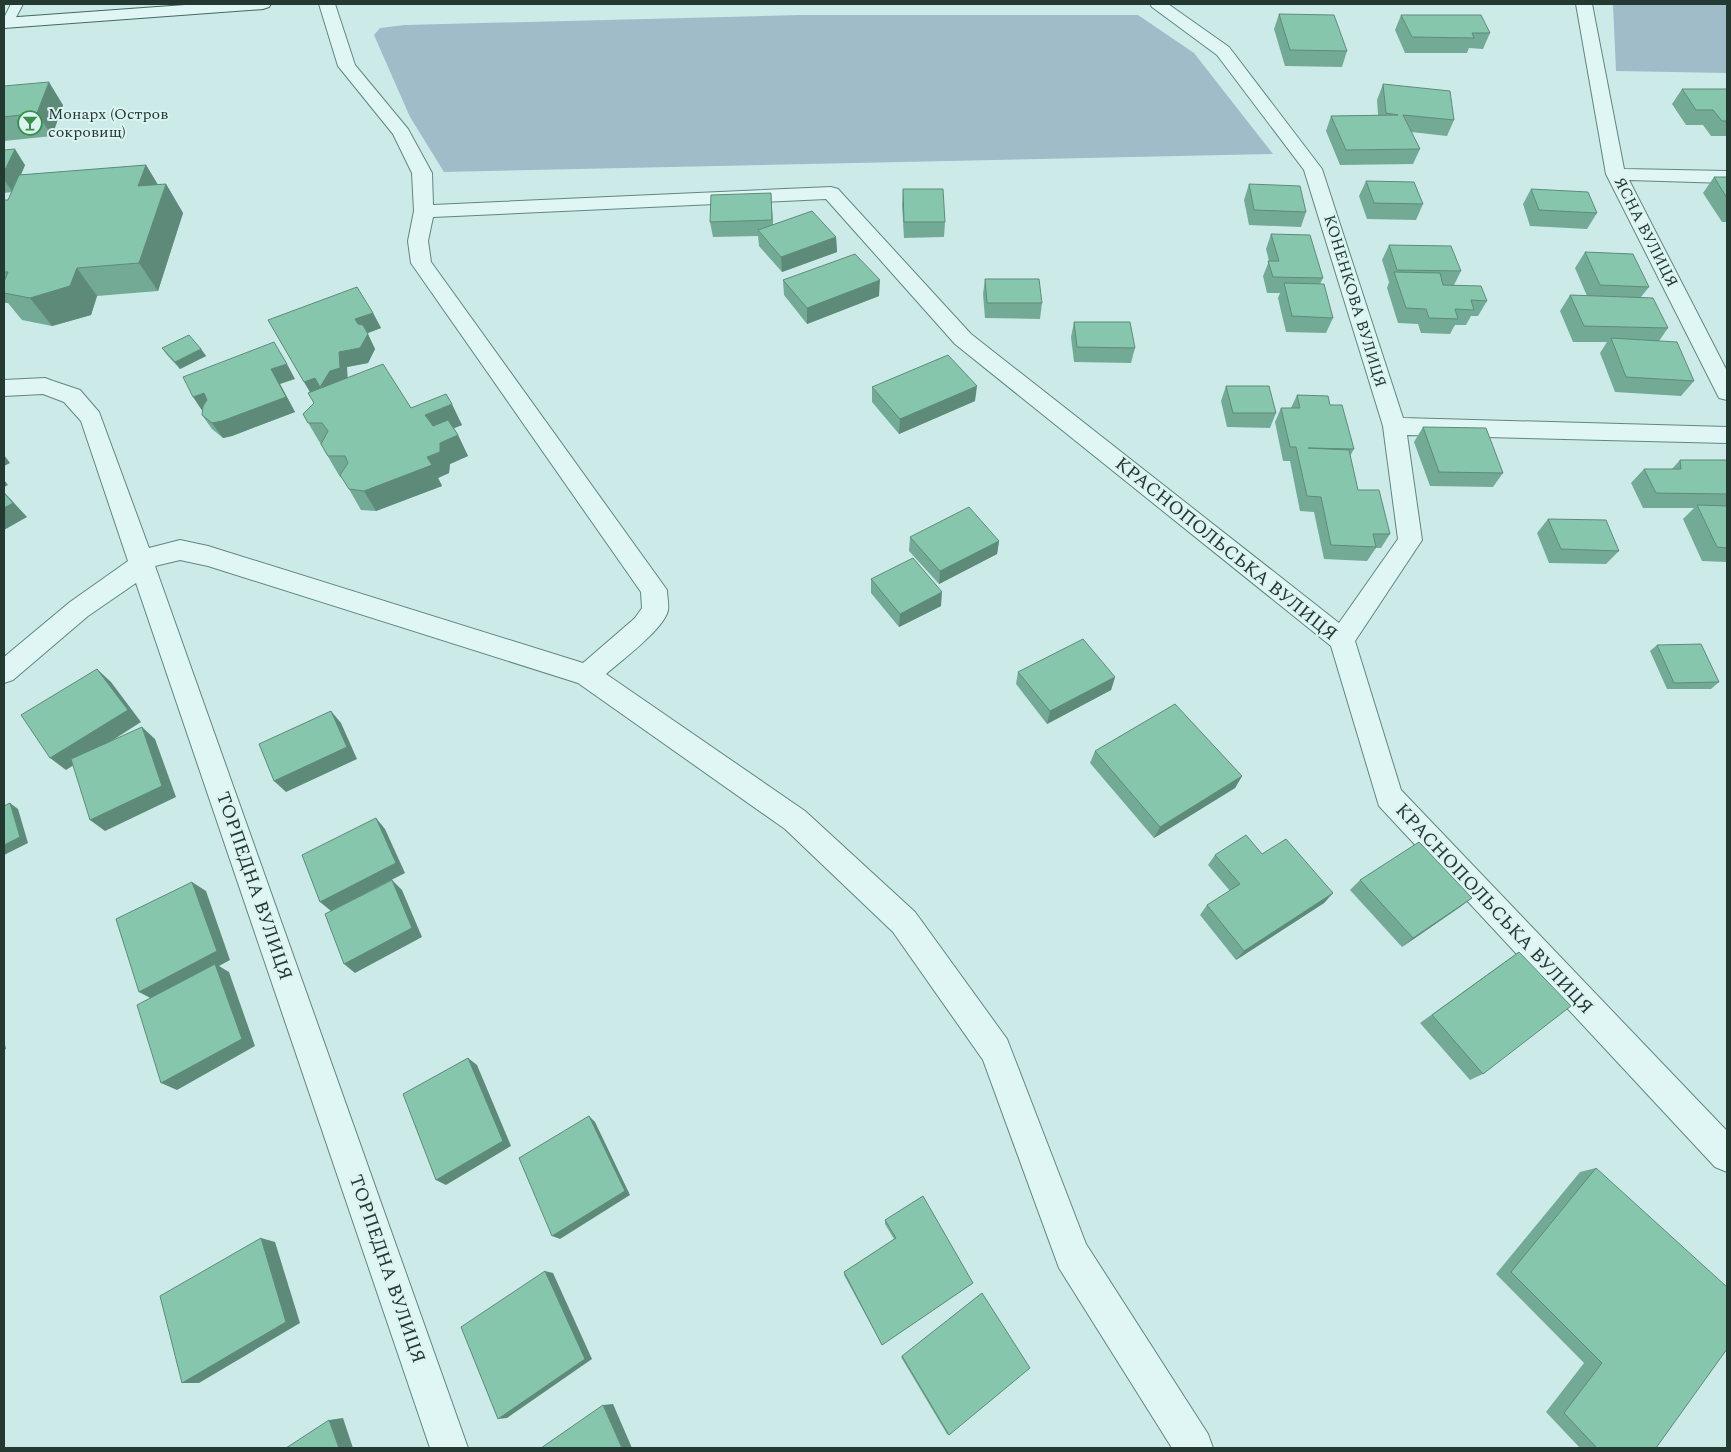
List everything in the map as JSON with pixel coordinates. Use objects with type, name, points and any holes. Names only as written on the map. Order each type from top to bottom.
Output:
[{"type":"street","points":[[6,23],[263,4]]},
{"type":"street","points":[[327,4],[347,66],[401,133],[422,174],[424,211],[418,241],[421,263],[654,590],[655,610],[644,625],[587,675]]},
{"type":"street","name":"КОНЕНКОВА ВУЛИЦЯ","points":[[1158,4],[1223,51],[1313,169],[1394,426],[1410,540],[1342,640]]},
{"type":"street","name":"ЯСНА ВУЛИЦЯ","points":[[1584,4],[1616,174],[1727,392]]},
{"type":"street","points":[[1616,174],[1727,177]]},
{"type":"street","name":"КРАСНОПОЛЬСЬКА ВУЛИЦЯ","points":[[424,211],[831,193],[963,339],[1342,640],[1389,798],[1727,1154]]},
{"type":"street","name":"ТОРПЕДНА ВУЛИЦЯ","points":[[4,388],[45,386],[72,396],[91,418],[449,1448]]},
{"type":"street","points":[[1394,426],[1727,435]]},
{"type":"street","points":[[4,672],[79,609],[142,562],[180,550],[208,556],[587,675],[794,820],[904,922],[996,1050],[1072,1255],[1194,1448]]},
{"type":"lane","points":[[6,23],[17,4]]},
{"type":"shaded area","points":[[1613,4],[1727,4],[1727,73],[1616,71]]},
{"type":"shaded area","points":[[799,15],[1138,15],[1194,53],[1273,154],[444,172],[410,117],[374,35],[380,28],[405,25]]},
{"type":"building","points":[[1279,14],[1334,15],[1347,51],[1290,50]]},
{"type":"building","points":[[1401,15],[1481,15],[1490,33],[1472,33],[1474,38],[1412,37]]},
{"type":"building","points":[[49,82],[37,113],[4,117],[4,86]]},
{"type":"building","points":[[1383,84],[1450,91],[1454,120],[1403,115],[1420,149],[1346,150],[1331,116],[1398,115],[1386,113]]},
{"type":"building","points":[[1682,89],[1727,89],[1727,121],[1722,121],[1713,110],[1696,110]]},
{"type":"building","points":[[15,149],[4,172],[4,150]]},
{"type":"building","points":[[146,165],[138,186],[166,184],[139,263],[77,268],[70,286],[30,298],[4,293],[4,282],[8,272],[4,272],[4,200],[8,200],[19,175]]},
{"type":"building","points":[[1714,177],[1727,177],[1727,198]]},
{"type":"building","points":[[1366,181],[1414,182],[1423,204],[1374,203]]},
{"type":"building","points":[[1249,184],[1300,186],[1306,212],[1254,210]]},
{"type":"building","points":[[903,189],[943,189],[945,222],[904,222]]},
{"type":"building","points":[[1531,189],[1588,192],[1597,213],[1539,210]]},
{"type":"building","points":[[771,193],[772,220],[710,222],[711,195]]},
{"type":"building","points":[[812,211],[836,237],[781,257],[758,230]]},
{"type":"building","points":[[1271,234],[1310,235],[1323,278],[1273,277],[1268,261],[1279,261]]},
{"type":"building","points":[[1389,245],[1451,246],[1461,271],[1397,270]]},
{"type":"building","points":[[1585,252],[1633,254],[1649,287],[1600,285]]},
{"type":"building","points":[[855,254],[880,280],[807,308],[783,280]]},
{"type":"building","points":[[1394,272],[1440,273],[1443,285],[1481,286],[1487,301],[1471,300],[1474,310],[1455,309],[1458,319],[1429,318],[1426,309],[1406,308]]},
{"type":"building","points":[[985,279],[1039,279],[1042,303],[987,303]]},
{"type":"building","points":[[1284,283],[1324,284],[1333,318],[1292,316]]},
{"type":"building","points":[[357,287],[373,313],[355,319],[358,324],[363,325],[368,334],[360,348],[339,352],[340,368],[330,371],[320,387],[315,378],[304,382],[268,320]]},
{"type":"building","points":[[1570,295],[1653,298],[1668,328],[1584,326]]},
{"type":"building","points":[[1074,322],[1130,322],[1135,348],[1077,347]]},
{"type":"building","points":[[189,335],[201,349],[175,362],[162,348]]},
{"type":"building","points":[[1611,338],[1677,342],[1694,381],[1626,377]]},
{"type":"building","points":[[274,342],[287,364],[271,369],[286,397],[222,421],[212,423],[202,415],[203,406],[207,400],[204,393],[193,397],[183,377]]},
{"type":"building","points":[[948,355],[977,386],[900,419],[872,387]]},
{"type":"building","points":[[383,364],[411,408],[446,394],[452,404],[425,415],[433,426],[448,420],[458,435],[440,443],[440,452],[427,457],[432,465],[364,491],[349,489],[340,475],[348,463],[345,456],[328,456],[321,444],[328,431],[322,423],[308,423],[303,414],[314,403],[308,393]]},
{"type":"building","points":[[1226,386],[1269,386],[1276,413],[1233,413]]},
{"type":"building","points":[[1297,395],[1328,396],[1330,405],[1342,405],[1354,449],[1308,448],[1349,450],[1358,490],[1379,490],[1390,534],[1373,534],[1376,547],[1331,545],[1321,497],[1307,496],[1296,447],[1290,447],[1281,408],[1300,408]]},
{"type":"building","points":[[1423,427],[1486,428],[1503,473],[1439,472]]},
{"type":"building","points":[[1680,460],[1727,460],[1727,494],[1656,493],[1644,469],[1681,469]]},
{"type":"building","points":[[4,493],[13,503],[4,508]]},
{"type":"building","points":[[1697,505],[1727,506],[1727,548],[1717,547]]},
{"type":"building","points":[[969,507],[999,541],[940,571],[910,537]]},
{"type":"building","points":[[1548,519],[1606,520],[1619,551],[1561,549]]},
{"type":"building","points":[[913,558],[942,592],[900,614],[871,579]]},
{"type":"building","points":[[1083,639],[1115,677],[1050,711],[1018,672]]},
{"type":"building","points":[[1701,644],[1719,682],[1674,683],[1657,645]]},
{"type":"building","points":[[97,669],[128,710],[50,758],[21,715]]},
{"type":"building","points":[[1175,704],[1242,776],[1160,827],[1095,751]]},
{"type":"building","points":[[331,711],[347,747],[274,781],[259,744]]},
{"type":"building","points":[[142,727],[162,786],[90,820],[71,759]]},
{"type":"building","points":[[10,803],[20,837],[4,845],[4,806]]},
{"type":"building","points":[[376,818],[396,863],[320,902],[302,855]]},
{"type":"building","points":[[1246,835],[1262,854],[1286,839],[1333,893],[1244,951],[1207,905],[1240,884],[1215,855]]},
{"type":"building","points":[[1419,842],[1472,898],[1413,938],[1360,880]]},
{"type":"building","points":[[392,880],[412,928],[344,964],[325,914]]},
{"type":"building","points":[[192,882],[217,951],[139,992],[116,919]]},
{"type":"building","points":[[1519,952],[1571,1006],[1483,1074],[1432,1015]]},
{"type":"building","points":[[215,964],[242,1039],[161,1083],[137,1005]]},
{"type":"building","points":[[468,1058],[503,1141],[436,1180],[403,1094]]},
{"type":"building","points":[[589,1116],[625,1191],[552,1236],[519,1158]]},
{"type":"building","points":[[1596,1168],[1727,1287],[1727,1349],[1656,1448],[1597,1448],[1564,1413],[1602,1363],[1511,1272]]},
{"type":"building","points":[[923,1196],[973,1283],[882,1345],[844,1272],[896,1238],[885,1220]]},
{"type":"building","points":[[261,1238],[286,1322],[182,1383],[160,1296]]},
{"type":"building","points":[[545,1271],[585,1359],[498,1419],[461,1327]]},
{"type":"building","points":[[982,1293],[1030,1368],[949,1435],[902,1356]]},
{"type":"building","points":[[603,1405],[622,1448],[541,1448]]},
{"type":"building","points":[[329,1420],[339,1448],[286,1448]]},
{"type":"place","name":"Монарх (Остров сокровищ)","points":[[30,123]]}]
